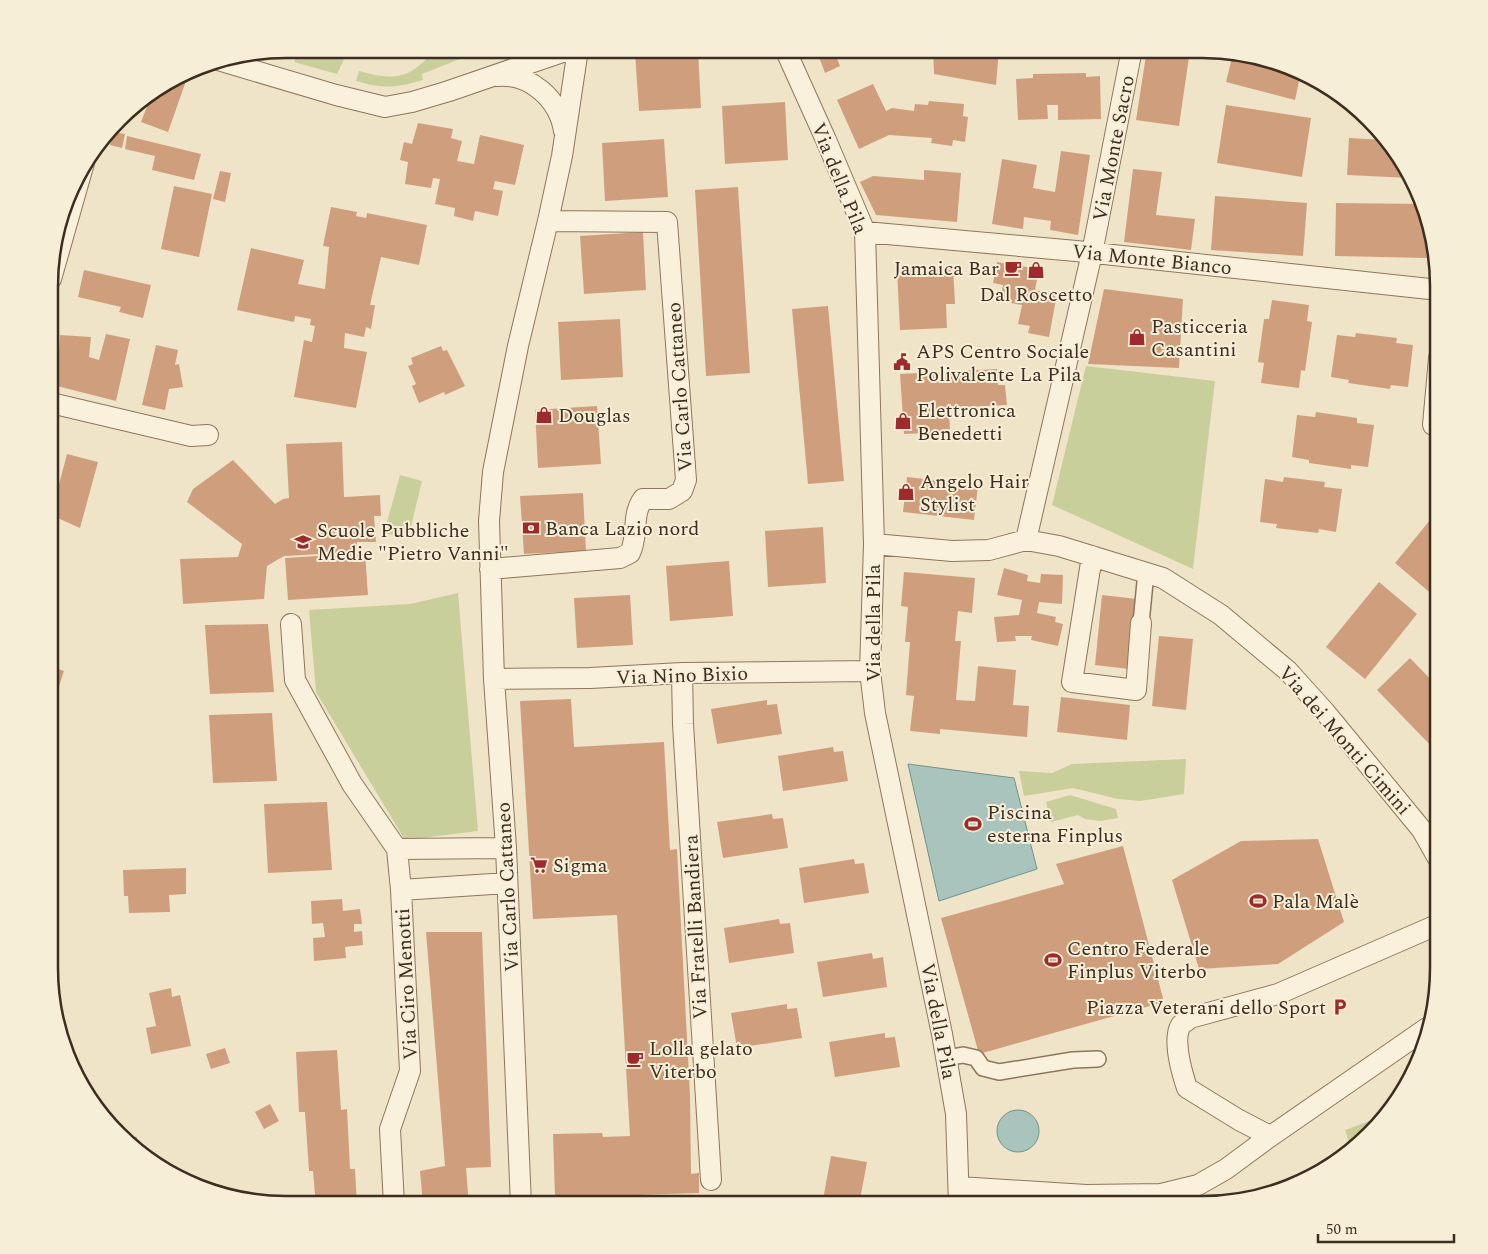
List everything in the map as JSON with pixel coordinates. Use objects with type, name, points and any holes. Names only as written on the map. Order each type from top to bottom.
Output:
[{"type":"street","points":[[231,64],[336,95],[385,107],[412,102],[545,58]]},
{"type":"street","name":"Via Carlo Cattaneo","points":[[520,1196],[506,848],[494,679],[489,521],[493,472],[518,346],[548,221],[565,136],[577,58]]},
{"type":"street","name":"Via della Pila","points":[[789,58],[865,232],[874,544],[870,671],[875,713],[947,1058],[956,1114],[959,1196]]},
{"type":"street","name":"Via Monte Sacro","points":[[1026,540],[1092,253],[1130,58]]},
{"type":"street","points":[[490,77],[515,77],[527,81],[538,88],[550,99],[560,114],[565,136]]},
{"type":"street","points":[[62,239],[70,211]]},
{"type":"street","name":"Via Carlo Cattaneo","points":[[490,569],[620,558],[630,554],[634,545],[637,508],[643,499],[669,499],[682,491],[686,480],[667,222],[548,221]]},
{"type":"street","name":"Via Monte Bianco","points":[[865,232],[1092,253],[1430,289]]},
{"type":"street","points":[[58,405],[190,436],[208,435]]},
{"type":"street","name":"Via dei Monti Cimini","points":[[874,544],[970,551],[989,550],[1026,540],[1059,546],[1163,578],[1221,615],[1277,661],[1325,712],[1422,830],[1430,844]]},
{"type":"street","points":[[1092,556],[1072,682],[1136,690],[1146,572]]},
{"type":"street","points":[[292,624],[294,680],[352,784],[397,849],[506,848]]},
{"type":"street","name":"Via Nino Bixio","points":[[494,679],[590,678],[682,673],[870,671]]},
{"type":"street","name":"Via Fratelli Bandiera","points":[[682,673],[683,724],[711,1180]]},
{"type":"street","name":"Via Ciro Menotti","points":[[394,1196],[390,1129],[410,1071],[401,890],[397,849]]},
{"type":"street","points":[[401,890],[507,883]]},
{"type":"street","points":[[1270,1136],[1187,1088],[1179,1062],[1178,1040],[1180,1026],[1190,1018],[1278,994],[1430,928]]},
{"type":"street","points":[[959,1196],[1161,1194],[1198,1184],[1226,1169],[1270,1136],[1422,1032]]},
{"type":"street","points":[[947,1058],[963,1055],[976,1058],[983,1068],[999,1072],[1073,1060],[1098,1059]]},
{"type":"green space","points":[[296,58],[345,58],[337,74],[294,62]]},
{"type":"green space","points":[[427,58],[462,58],[422,74],[423,80],[414,83],[382,86],[356,81],[359,71],[386,76],[400,76],[419,66]]},
{"type":"green space","points":[[1086,366],[1215,381],[1193,569],[1052,505]]},
{"type":"green space","points":[[400,475],[422,481],[408,539],[384,533]]},
{"type":"green space","points":[[458,593],[478,831],[405,840],[316,692],[309,610],[410,604]]},
{"type":"green space","points":[[1186,759],[1184,794],[1140,801],[1118,799],[1073,788],[1024,796],[1019,771],[1052,773],[1072,764]]},
{"type":"green space","points":[[1070,795],[1116,809],[1118,818],[1100,821],[1085,819],[1078,815],[1051,822],[1046,802]]},
{"type":"green space","points":[[1374,1119],[1349,1143],[1345,1130]]},
{"type":"water","name":"Piscina esterna Finplus","points":[[908,764],[1014,778],[1037,869],[939,901]]},
{"type":"water","points":[[1018,1110],[1033,1116],[1039,1131],[1033,1146],[1018,1152],[1003,1146],[997,1131],[1003,1116]]},
{"type":"building","points":[[635,58],[698,58],[701,108],[639,111]]},
{"type":"building","points":[[819,58],[837,58],[840,66],[825,73]]},
{"type":"building","points":[[933,58],[998,58],[996,85],[934,74]]},
{"type":"building","points":[[1146,58],[1189,58],[1179,126],[1136,120]]},
{"type":"building","points":[[1232,59],[1262,65],[1299,79],[1295,100],[1226,82]]},
{"type":"building","points":[[1086,73],[1086,77],[1100,76],[1101,119],[1058,120],[1058,105],[1047,105],[1048,119],[1018,120],[1016,79],[1033,78],[1033,74]]},
{"type":"building","points":[[186,81],[168,132],[141,122],[148,104],[171,88]]},
{"type":"building","points":[[873,84],[886,111],[892,108],[914,111],[915,104],[928,105],[929,101],[964,104],[963,116],[968,117],[965,142],[953,140],[952,146],[931,143],[932,138],[889,135],[859,149],[837,100]]},
{"type":"building","points":[[785,102],[788,160],[725,164],[722,106]]},
{"type":"building","points":[[1226,105],[1311,118],[1302,177],[1217,163]]},
{"type":"building","points":[[418,123],[453,129],[451,138],[462,141],[457,161],[474,164],[480,135],[524,145],[515,185],[495,181],[493,189],[503,191],[498,216],[475,211],[473,221],[454,216],[455,208],[435,204],[440,179],[433,178],[431,188],[405,184],[408,162],[400,160],[404,142],[412,144]]},
{"type":"building","points":[[116,133],[125,134],[122,148],[110,145],[111,139]]},
{"type":"building","points":[[127,136],[201,154],[194,180],[152,170],[155,156],[125,149]]},
{"type":"building","points":[[1349,138],[1377,140],[1403,178],[1347,175]]},
{"type":"building","points":[[664,139],[668,197],[605,201],[602,143]]},
{"type":"building","points":[[1061,151],[1090,155],[1078,235],[1050,230],[1051,221],[1024,217],[1023,229],[992,224],[1002,159],[1037,165],[1033,188],[1055,192]]},
{"type":"building","points":[[1133,169],[1162,172],[1156,215],[1195,219],[1191,250],[1124,242]]},
{"type":"building","points":[[924,170],[961,173],[957,222],[876,215],[860,182],[873,176],[924,180]]},
{"type":"building","points":[[220,171],[231,173],[225,202],[213,199]]},
{"type":"building","points":[[174,186],[212,194],[199,257],[161,249]]},
{"type":"building","points":[[738,187],[750,373],[706,376],[695,190]]},
{"type":"building","points":[[1215,196],[1307,203],[1303,256],[1211,250]]},
{"type":"building","points":[[1336,203],[1415,204],[1423,226],[1428,258],[1335,256]]},
{"type":"building","points":[[331,207],[357,212],[356,216],[366,218],[367,213],[427,225],[419,265],[381,257],[370,305],[375,305],[371,329],[366,327],[364,337],[345,333],[344,348],[367,352],[356,408],[294,397],[304,340],[312,342],[315,326],[310,325],[311,319],[295,316],[294,322],[237,310],[251,248],[304,260],[298,284],[325,289],[329,247],[323,246]]},
{"type":"building","points":[[643,232],[646,290],[584,294],[580,236]]},
{"type":"building","points":[[997,262],[1039,269],[1035,290],[1057,294],[1049,337],[1028,333],[1030,326],[1018,324],[1022,305],[1000,301],[1003,285],[993,283]]},
{"type":"building","points":[[953,267],[955,304],[946,304],[947,328],[900,330],[897,270]]},
{"type":"building","points":[[84,270],[151,285],[143,318],[119,312],[121,307],[78,297]]},
{"type":"building","name":"Pasticceria Casantini","points":[[1104,289],[1183,299],[1179,368],[1088,364]]},
{"type":"building","points":[[1272,300],[1309,305],[1307,321],[1312,322],[1305,371],[1301,370],[1299,388],[1261,383],[1264,363],[1258,362],[1264,319],[1269,319]]},
{"type":"building","points":[[828,306],[844,481],[808,484],[792,309]]},
{"type":"building","points":[[620,319],[623,377],[561,380],[558,322]]},
{"type":"building","points":[[1356,333],[1397,338],[1396,343],[1413,345],[1408,387],[1391,385],[1390,389],[1348,383],[1349,380],[1331,377],[1337,335],[1355,337]]},
{"type":"building","points":[[106,334],[130,339],[116,401],[58,386],[60,335],[91,337],[89,357],[99,360]]},
{"type":"building","points":[[156,345],[178,350],[175,365],[179,364],[183,387],[169,389],[165,410],[142,405]]},
{"type":"building","points":[[441,346],[443,351],[447,350],[465,386],[445,395],[444,392],[419,403],[412,386],[416,384],[408,366],[413,364],[411,358]]},
{"type":"building","points":[[997,369],[998,385],[1005,385],[1007,405],[949,408],[950,432],[904,434],[900,374]]},
{"type":"building","points":[[597,406],[601,464],[538,468],[535,410]]},
{"type":"building","points":[[1316,412],[1357,418],[1357,423],[1374,425],[1368,467],[1351,465],[1351,469],[1309,463],[1309,460],[1292,457],[1297,415],[1315,417]]},
{"type":"building","points":[[342,442],[344,497],[380,495],[381,516],[374,516],[376,542],[357,542],[357,552],[284,556],[267,566],[264,599],[183,604],[180,559],[238,557],[242,544],[187,502],[193,489],[233,460],[275,504],[289,498],[286,444]]},
{"type":"building","points":[[67,454],[98,462],[80,528],[58,518],[58,488]]},
{"type":"building","points":[[907,477],[978,485],[974,520],[903,512]]},
{"type":"building","points":[[1284,477],[1325,482],[1324,487],[1342,489],[1336,532],[1319,529],[1318,533],[1276,528],[1277,524],[1260,522],[1265,479],[1283,482]]},
{"type":"building","points":[[583,493],[586,551],[524,554],[520,496]]},
{"type":"building","points":[[1430,520],[1430,593],[1395,563]]},
{"type":"building","points":[[823,527],[826,583],[768,587],[765,531]]},
{"type":"building","points":[[365,553],[368,595],[288,600],[285,558]]},
{"type":"building","points":[[729,561],[733,616],[670,621],[666,566]]},
{"type":"building","points":[[1004,568],[1028,575],[1027,581],[1040,583],[1041,574],[1063,575],[1062,604],[1039,602],[1037,613],[1056,617],[1055,622],[1063,624],[1058,646],[1031,640],[1032,636],[1015,636],[1016,641],[997,642],[994,617],[1019,615],[1022,600],[997,595]]},
{"type":"building","points":[[904,572],[975,578],[972,613],[958,611],[955,641],[961,641],[956,700],[975,701],[978,666],[1016,670],[1013,705],[1029,706],[1027,737],[940,729],[940,734],[910,731],[914,696],[906,695],[910,642],[905,642],[908,607],[901,606]]},
{"type":"building","points":[[1379,582],[1417,614],[1365,679],[1326,647]]},
{"type":"building","points":[[630,595],[633,645],[577,648],[574,598]]},
{"type":"building","points":[[1102,595],[1137,599],[1129,669],[1095,665]]},
{"type":"building","points":[[268,624],[274,692],[210,694],[205,625]]},
{"type":"building","points":[[1159,636],[1193,639],[1186,710],[1152,706]]},
{"type":"building","points":[[1410,658],[1430,679],[1430,745],[1377,690]]},
{"type":"building","points":[[58,669],[64,671],[58,689]]},
{"type":"building","points":[[1061,697],[1130,705],[1127,740],[1057,732]]},
{"type":"building","points":[[571,699],[574,747],[664,742],[670,850],[677,849],[690,1095],[691,1174],[699,1173],[699,1193],[555,1196],[553,1134],[602,1133],[603,1137],[630,1136],[617,915],[533,919],[520,701]]},
{"type":"building","points":[[767,700],[767,705],[777,704],[782,734],[717,744],[711,709]]},
{"type":"building","points":[[272,713],[277,781],[213,783],[209,715]]},
{"type":"building","points":[[833,747],[834,752],[843,751],[848,781],[783,791],[778,756]]},
{"type":"building","points":[[327,802],[332,870],[268,873],[264,804]]},
{"type":"building","points":[[772,814],[773,819],[783,818],[788,848],[723,858],[717,822]]},
{"type":"building","name":"Pala Malè","points":[[1318,839],[1344,922],[1278,964],[1199,969],[1172,880],[1241,841]]},
{"type":"building","name":"Centro Federale Finplus Viterbo","points":[[1123,846],[1164,1002],[979,1054],[941,918],[1064,884],[1056,864]]},
{"type":"building","points":[[854,859],[855,864],[864,863],[869,893],[804,903],[799,868]]},
{"type":"building","points":[[186,868],[186,894],[169,895],[170,912],[129,913],[128,896],[124,896],[123,870]]},
{"type":"building","points":[[342,899],[343,911],[360,909],[362,924],[354,924],[354,932],[362,931],[363,945],[345,947],[346,958],[314,961],[313,938],[325,937],[323,923],[312,924],[311,901]]},
{"type":"building","points":[[779,919],[780,924],[790,923],[794,953],[729,963],[724,928]]},
{"type":"building","points":[[426,932],[482,932],[491,1167],[466,1168],[468,1196],[422,1196],[420,1171],[445,1166]]},
{"type":"building","points":[[872,953],[873,959],[883,957],[887,987],[823,997],[817,962]]},
{"type":"building","points":[[171,988],[172,997],[180,995],[191,1046],[151,1054],[146,1028],[156,1026],[149,993]]},
{"type":"building","points":[[787,1004],[787,1009],[797,1008],[802,1038],[737,1048],[731,1013]]},
{"type":"building","points":[[885,1033],[885,1038],[895,1037],[900,1067],[835,1077],[829,1042]]},
{"type":"building","points":[[225,1048],[230,1063],[211,1069],[206,1054]]},
{"type":"building","points":[[337,1050],[341,1110],[347,1109],[350,1169],[355,1169],[356,1196],[315,1196],[313,1171],[309,1171],[305,1112],[299,1112],[296,1052]]},
{"type":"building","points":[[270,1104],[279,1121],[264,1129],[255,1112]]},
{"type":"building","points":[[831,1156],[867,1162],[861,1196],[824,1196]]},
{"type":"place","name":"Jamaica Bar","points":[[1013,268]]},
{"type":"place","name":"Dal Roscetto","points":[[1036,270]]},
{"type":"place","name":"Pasticceria Casantini","points":[[1137,337]]},
{"type":"place","name":"APS Centro Sociale Polivalente La Pila","points":[[902,362]]},
{"type":"place","name":"Douglas","points":[[544,415]]},
{"type":"place","name":"Elettronica Benedetti","points":[[903,421]]},
{"type":"place","name":"Angelo Hair Stylist","points":[[906,492]]},
{"type":"place","name":"Banca Lazio nord","points":[[531,528]]},
{"type":"place","name":"Scuole Pubbliche Medie \"Pietro Vanni\"","points":[[303,542]]},
{"type":"place","name":"Piscina esterna Finplus","points":[[973,824]]},
{"type":"place","name":"Sigma","points":[[539,865]]},
{"type":"place","name":"Pala Malè","points":[[1258,901]]},
{"type":"place","name":"Centro Federale Finplus Viterbo","points":[[1053,960]]},
{"type":"place","name":"Piazza Veterani dello Sport","points":[[1340,1007]]},
{"type":"place","name":"Lolla gelato Viterbo","points":[[635,1059]]}]
